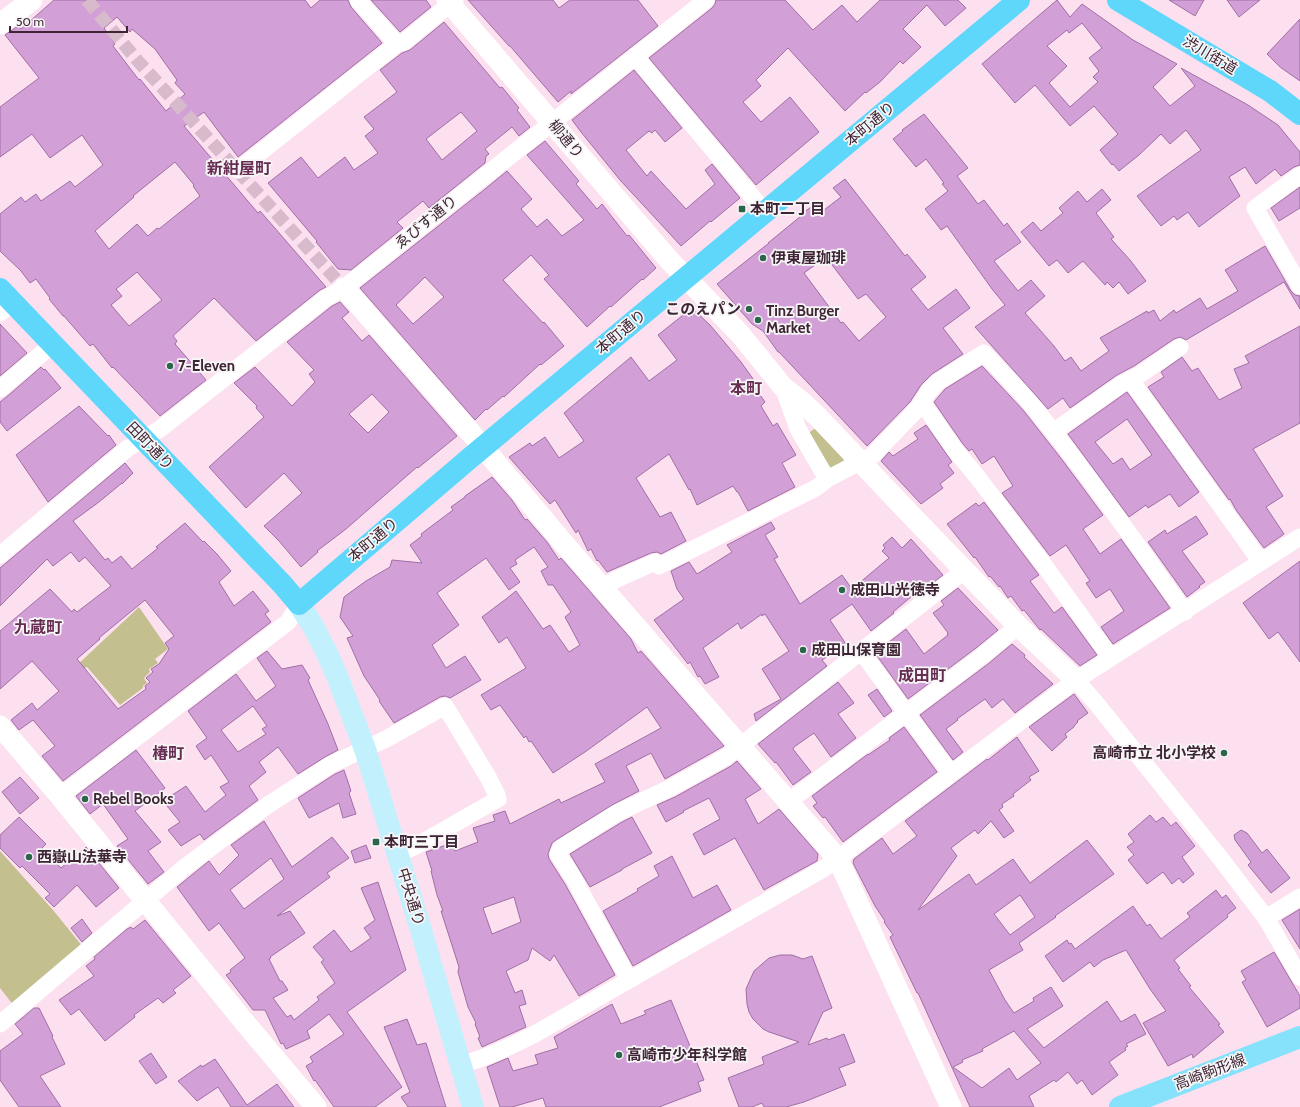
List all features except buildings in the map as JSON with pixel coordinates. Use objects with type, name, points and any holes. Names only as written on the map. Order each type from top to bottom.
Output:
[{"type":"highway","name":"本町通り","points":[[299,604],[483,447],[1019,0]]},
{"type":"highway","name":"渋川街道","points":[[1118,0],[1270,91],[1300,114]]},
{"type":"highway","name":"田町通り","points":[[4,301],[53,344],[283,585],[299,604]]},
{"type":"main road","name":"中央通り","points":[[299,604],[326,651],[365,749],[398,854],[473,1107]]},
{"type":"main road","name":"高崎駒形線","points":[[1120,1107],[1300,1037]]},
{"type":"street","points":[[0,24],[32,0]]},
{"type":"street","points":[[358,0],[397,44]]},
{"type":"street","name":"ゑびす通り","points":[[0,555],[128,448],[160,429],[326,298],[344,288],[706,0]]},
{"type":"street","points":[[238,170],[397,44],[404,42],[451,1]]},
{"type":"street","name":"柳通り","points":[[451,1],[551,122],[670,261],[740,334],[783,387],[818,417],[1018,626],[1076,680]]},
{"type":"street","points":[[635,56],[765,212]]},
{"type":"street","points":[[1300,175],[1255,208],[1300,286]]},
{"type":"street","points":[[344,288],[838,859],[951,1107]]},
{"type":"street","points":[[0,389],[53,344]]},
{"type":"street","points":[[1053,432],[1130,379],[1139,375],[1180,347]]},
{"type":"street","points":[[603,587],[655,562],[659,566],[699,547],[814,489],[827,479],[873,455],[918,408],[929,391],[939,381],[984,353],[1021,393],[1053,432],[1185,612]]},
{"type":"street","points":[[1130,379],[1261,562]]},
{"type":"street","points":[[783,387],[798,429],[827,479]]},
{"type":"street","points":[[922,402],[955,450],[979,479],[1111,658]]},
{"type":"street","points":[[460,1065],[478,1060],[510,1047],[533,1035],[823,869],[1076,680],[1185,612],[1300,537]]},
{"type":"street","points":[[629,980],[574,879],[558,854],[561,848],[617,813],[726,757],[757,731],[965,570]]},
{"type":"street","points":[[60,796],[288,622],[299,604]]},
{"type":"street","points":[[788,802],[982,656],[1018,626]]},
{"type":"street","points":[[861,651],[951,774]]},
{"type":"street","points":[[1076,680],[1116,728],[1266,918],[1300,977]]},
{"type":"street","points":[[0,1024],[145,900],[268,805],[330,765],[386,739],[445,706],[484,771],[498,799],[416,846],[398,854]]},
{"type":"street","points":[[0,726],[60,796],[316,1107]]},
{"type":"street","points":[[1266,918],[1300,897]]},
{"type":"shaded area","points":[[814,429],[817,429],[843,458],[844,460],[840,465],[829,468],[809,435]]},
{"type":"shaded area","points":[[139,607],[168,649],[155,659],[158,663],[149,669],[150,672],[144,678],[147,683],[143,686],[143,688],[120,705],[87,667],[78,672],[75,667]]},
{"type":"shaded area","points":[[0,851],[53,910],[83,947],[14,1006],[0,988]]},
{"type":"tunnel","points":[[87,0],[137,60],[344,288]]},
{"type":"place","name":"本町二丁目","points":[[742,209]]},
{"type":"place","name":"伊東屋珈琲","points":[[763,258]]},
{"type":"place","name":"このえパン","points":[[749,309]]},
{"type":"place","name":"Tinz Burger Market","points":[[758,320]]},
{"type":"place","name":"7-Eleven","points":[[170,366]]},
{"type":"place","name":"成田山光徳寺","points":[[842,590]]},
{"type":"place","name":"成田山保育園","points":[[803,650]]},
{"type":"place","name":"高崎市立 北小学校","points":[[1224,753]]},
{"type":"place","name":"Rebel Books","points":[[85,799]]},
{"type":"place","name":"本町三丁目","points":[[376,842]]},
{"type":"place","name":"西嶽山法華寺","points":[[29,857]]},
{"type":"place","name":"高崎市少年科学館","points":[[619,1055]]},
{"type":"district","name":"新紺屋町","points":[[239,168]]},
{"type":"district","name":"本町","points":[[746,388]]},
{"type":"district","name":"九蔵町","points":[[38,627]]},
{"type":"district","name":"成田町","points":[[922,675]]},
{"type":"district","name":"椿町","points":[[168,753]]}]
